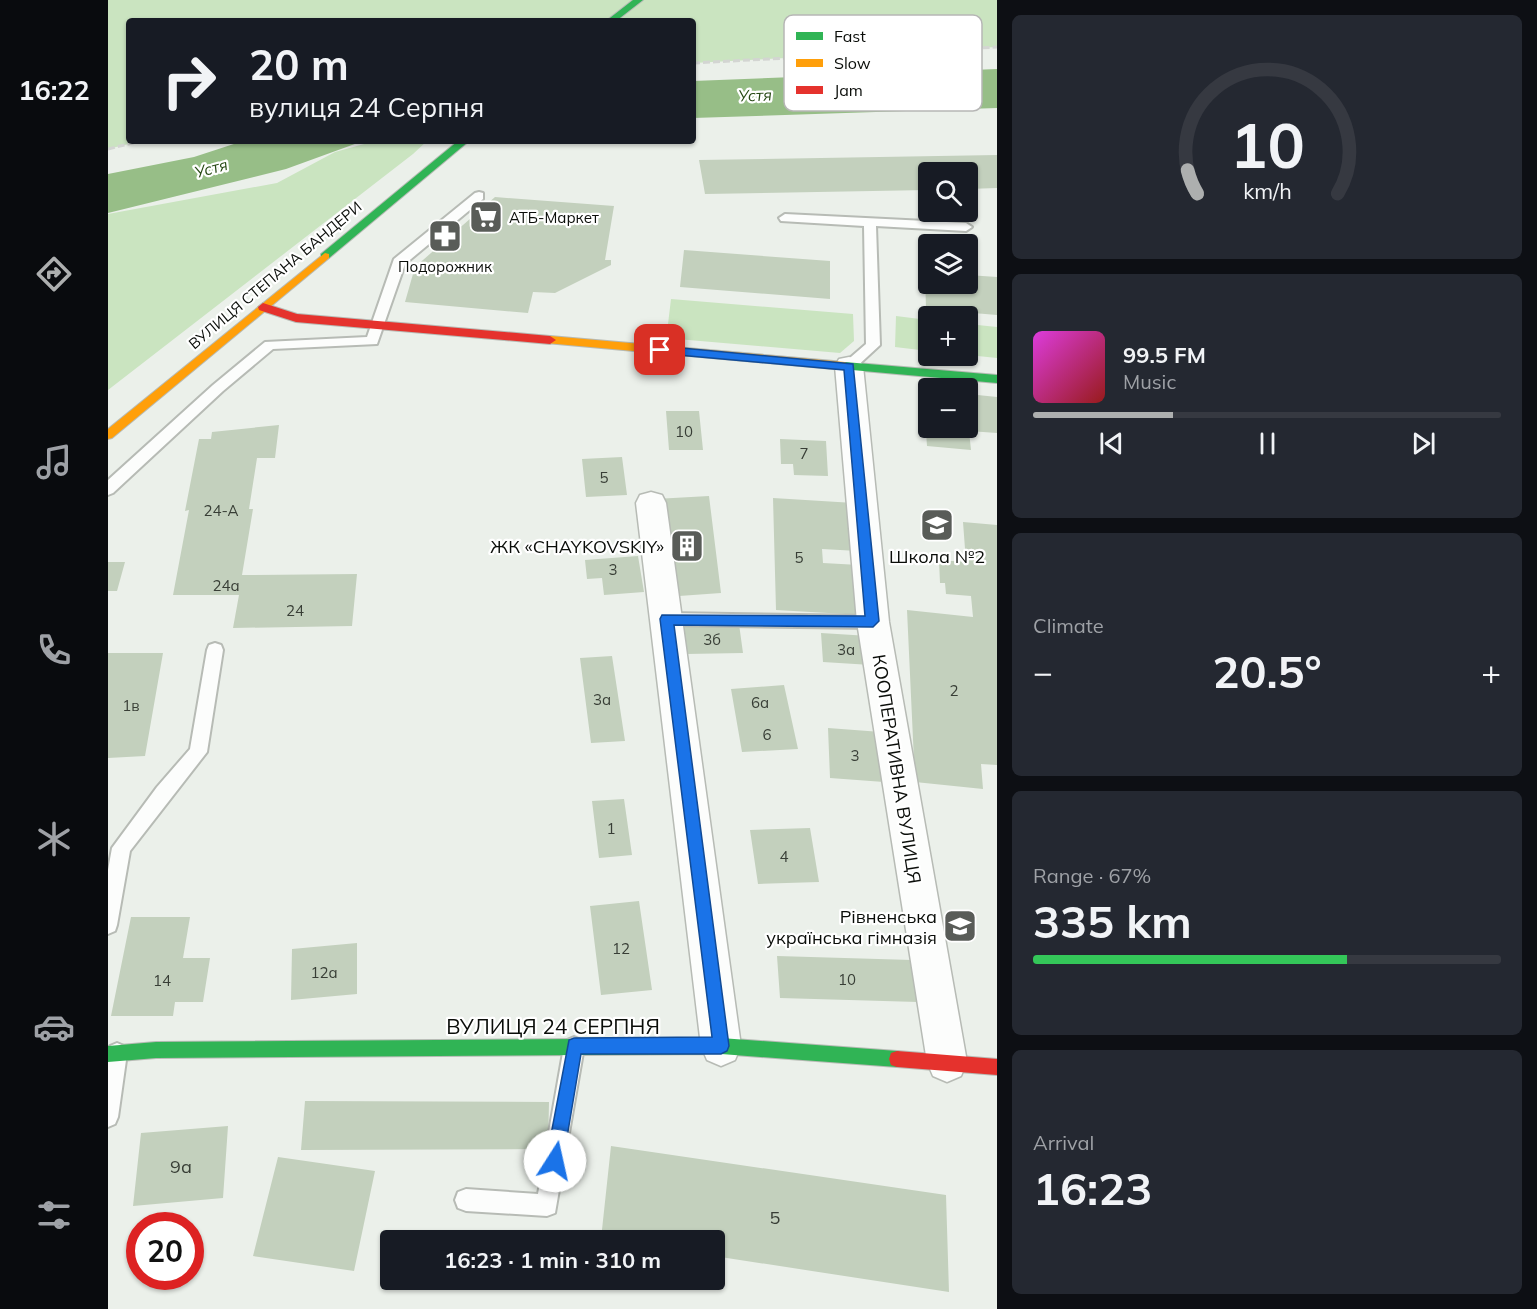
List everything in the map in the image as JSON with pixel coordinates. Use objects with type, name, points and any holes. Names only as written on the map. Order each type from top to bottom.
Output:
[{"type":"street","points":[[614,18],[639,0]]},
{"type":"street","name":"ВУЛИЦЯ СТЕПАНА БАНДЕРИ","points":[[108,435],[460,144]]},
{"type":"street","points":[[262,307],[296,318],[377,326],[997,379]]},
{"type":"street","name":"КООПЕРАТИВНА ВУЛИЦЯ","points":[[849,366],[873,621],[947,1062]]},
{"type":"street","points":[[651,503],[721,1046]]},
{"type":"street","name":"ВУЛИЦЯ 24 СЕРПНЯ","points":[[113,1053],[156,1050],[721,1046],[997,1067]]},
{"type":"lane","points":[[108,489],[218,388],[270,345],[372,341],[399,262],[479,196]]},
{"type":"lane","points":[[785,218],[966,227]]},
{"type":"lane","points":[[849,366],[873,345],[870,224]]},
{"type":"lane","points":[[666,619],[873,621]]},
{"type":"lane","points":[[108,925],[114,851],[198,752],[215,650]]},
{"type":"lane","points":[[466,1200],[547,1205],[574,1046]]},
{"type":"lane","points":[[108,1117],[113,1053]]},
{"type":"shaded area","points":[[108,0],[997,0],[997,47],[982,48],[982,15],[784,15],[784,58],[696,63],[696,18],[126,18],[126,144],[129,144],[108,149]]},
{"type":"shaded area","points":[[364,144],[424,144],[108,390],[108,214],[277,183],[335,152]]},
{"type":"shaded area","points":[[671,299],[853,314],[854,341],[840,353],[677,339],[668,324]]},
{"type":"shaded area","points":[[896,316],[918,319],[918,350],[895,347]]},
{"type":"shaded area","points":[[978,325],[997,327],[997,358],[978,356]]},
{"type":"water","points":[[997,69],[997,108],[982,108],[982,70]]},
{"type":"water","name":"Устя","points":[[784,77],[784,111],[906,111],[696,118],[696,81]]},
{"type":"water","name":"Устя","points":[[234,144],[355,144],[286,169],[108,213],[108,174],[194,157]]},
{"type":"building","points":[[997,155],[997,188],[978,189],[978,162],[918,162],[918,190],[705,194],[699,160]]},
{"type":"building","points":[[495,197],[614,206],[605,260],[611,260],[611,265],[555,293],[533,292],[528,313],[405,302],[415,267]]},
{"type":"building","points":[[684,250],[830,261],[830,299],[680,287]]},
{"type":"building","points":[[978,276],[997,277],[997,315],[978,313],[978,306],[926,306],[926,294],[978,294]]},
{"type":"building","points":[[978,395],[997,397],[997,433],[978,432]]},
{"type":"building","points":[[666,411],[699,411],[703,450],[669,450]]},
{"type":"building","points":[[279,425],[275,458],[257,458],[249,509],[253,509],[242,575],[357,574],[352,626],[233,628],[239,595],[173,595],[189,510],[185,511],[199,439],[211,439],[212,432]]},
{"type":"building","points":[[926,438],[970,438],[971,450],[927,446]]},
{"type":"building","points":[[780,439],[826,441],[828,476],[794,475],[793,464],[781,464]]},
{"type":"building","points":[[622,457],[627,495],[586,497],[582,459]]},
{"type":"building","name":"ЖК «CHAYKOVSKIY»","points":[[709,496],[721,593],[665,597],[655,499]]},
{"type":"building","points":[[773,498],[854,503],[858,551],[822,549],[823,563],[859,565],[863,615],[776,610]]},
{"type":"building","points":[[963,522],[997,525],[997,765],[981,764],[983,789],[915,782],[907,610],[973,617],[971,596],[946,594],[945,583],[940,583],[939,560],[966,562]]},
{"type":"building","points":[[638,556],[644,592],[604,595],[602,578],[587,579],[585,560]]},
{"type":"building","points":[[108,562],[125,562],[117,591],[108,591]]},
{"type":"building","points":[[739,624],[743,653],[686,654],[682,625]]},
{"type":"building","points":[[821,633],[869,636],[871,665],[823,662]]},
{"type":"building","points":[[108,653],[163,653],[145,756],[108,758]]},
{"type":"building","points":[[612,656],[625,741],[591,743],[580,658]]},
{"type":"building","points":[[784,685],[798,749],[742,752],[731,689]]},
{"type":"building","points":[[828,728],[881,732],[884,782],[830,778]]},
{"type":"building","points":[[624,799],[632,855],[599,858],[592,801]]},
{"type":"building","points":[[810,828],[819,882],[758,884],[750,830]]},
{"type":"building","points":[[639,901],[652,990],[601,995],[590,906]]},
{"type":"building","points":[[131,917],[190,917],[183,958],[210,958],[203,1002],[175,1002],[173,1016],[111,1016]]},
{"type":"building","points":[[357,943],[357,994],[291,1000],[292,949]]},
{"type":"building","points":[[777,956],[912,960],[918,1002],[780,998]]},
{"type":"building","points":[[305,1101],[549,1102],[548,1149],[301,1150]]},
{"type":"building","points":[[228,1126],[223,1198],[133,1206],[141,1133]]},
{"type":"building","points":[[611,1146],[946,1195],[949,1292],[725,1258],[725,1230],[602,1230]]},
{"type":"building","points":[[278,1157],[375,1171],[354,1271],[253,1256]]},
{"type":"railway","points":[[982,48],[997,47]]},
{"type":"railway","points":[[696,63],[784,58]]},
{"type":"railway","points":[[108,149],[129,144]]},
{"type":"traffic: fast","points":[[614,18],[639,0]]},
{"type":"traffic: fast","points":[[325,256],[460,144]]},
{"type":"traffic: fast","points":[[845,366],[997,379]]},
{"type":"traffic: fast","points":[[108,1054],[156,1050],[721,1046],[897,1059]]},
{"type":"traffic: slow","points":[[108,435],[325,256]]},
{"type":"traffic: slow","points":[[550,340],[845,366]]},
{"type":"traffic: jam","points":[[263,307],[296,318],[550,340]]},
{"type":"traffic: jam","points":[[897,1059],[997,1067]]},
{"type":"place","name":"АТБ-Маркет","points":[[486,217]]},
{"type":"place","name":"Подорожник","points":[[445,236]]},
{"type":"place","name":"Школа №2","points":[[937,525]]},
{"type":"place","name":"ЖК «CHAYKOVSKIY»","points":[[687,546]]},
{"type":"place","name":"Рівненська українська гімназія","points":[[960,926]]},
{"type":"route","points":[[555,1161],[574,1046],[721,1046],[666,619],[873,621],[849,366],[660,350]]}]
